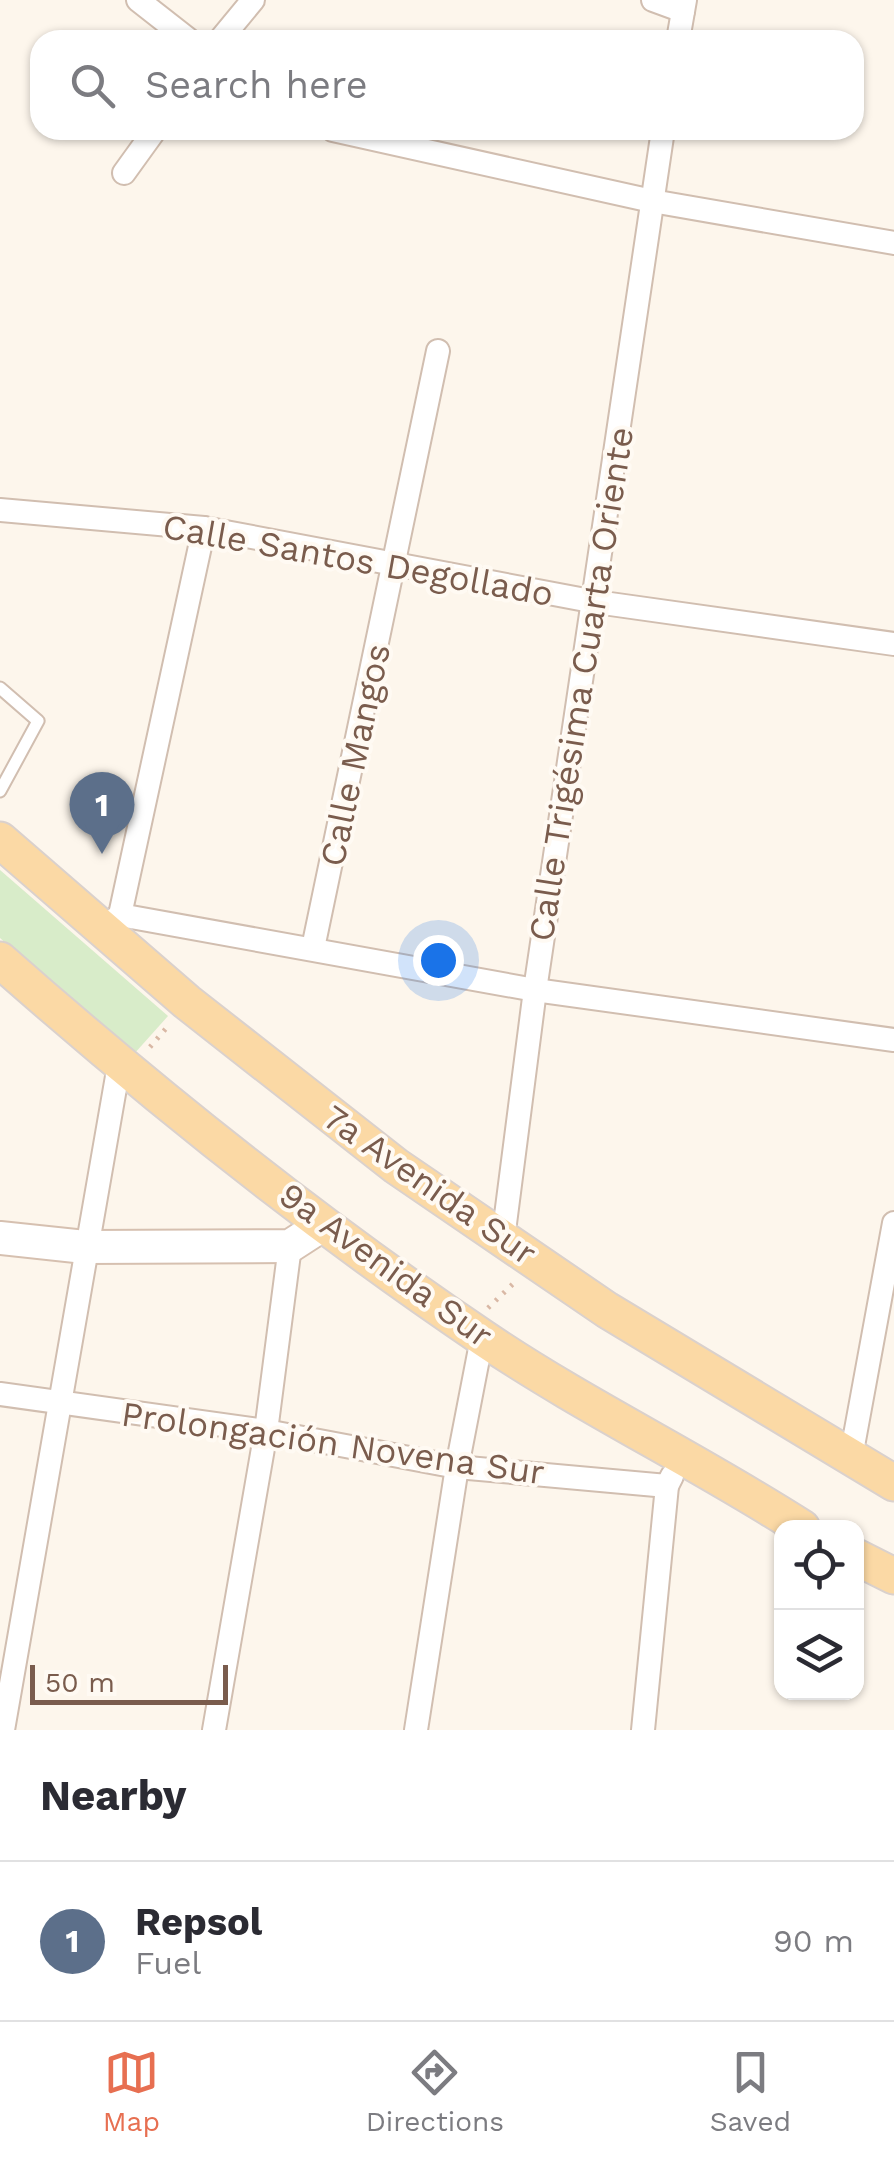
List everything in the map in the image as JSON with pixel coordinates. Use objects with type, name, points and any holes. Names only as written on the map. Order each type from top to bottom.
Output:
[{"type":"main road","name":"7a Avenida Sur","points":[[0,840],[112,921],[187,1002],[396,1166],[606,1310],[894,1484]]},
{"type":"main road","name":"9a Avenida Sur","points":[[0,960],[124,1069],[324,1224],[675,1471],[784,1520]]},
{"type":"main road","points":[[864,1561],[894,1576]]},
{"type":"street","points":[[138,0],[176,30]]},
{"type":"street","points":[[228,30],[253,0]]},
{"type":"street","points":[[653,0],[684,6]]},
{"type":"street","points":[[124,173],[147,140]]},
{"type":"street","points":[[379,140],[652,200],[894,244]]},
{"type":"street","name":"Calle Trigésima Cuarta Oriente","points":[[504,1239],[534,990],[596,602],[661,140]]},
{"type":"street","name":"Calle Mangos","points":[[313,948],[438,352]]},
{"type":"street","name":"Calle Santos Degollado","points":[[0,510],[204,528],[596,602],[894,644]]},
{"type":"street","points":[[204,528],[112,921],[313,948],[534,990],[894,1040]]},
{"type":"street","points":[[3,1730],[85,1247],[124,1069]]},
{"type":"street","points":[[852,1456],[894,1223]]},
{"type":"street","points":[[0,1238],[85,1247],[290,1246],[324,1224]]},
{"type":"street","points":[[214,1730],[266,1432],[290,1246]]},
{"type":"street","points":[[416,1730],[476,1332]]},
{"type":"street","name":"Prolongación Novena Sur","points":[[0,1394],[266,1432],[457,1467],[675,1471]]},
{"type":"street","points":[[643,1730],[675,1471]]},
{"type":"lane","points":[[0,688],[38,721],[0,791]]},
{"type":"path","points":[[124,1069],[187,1002]]},
{"type":"path","points":[[476,1332],[536,1261]]},
{"type":"green space","points":[[0,870],[168,1016],[134,1054],[0,938]]},
{"type":"place","name":"Repsol","points":[[102,854]]}]
